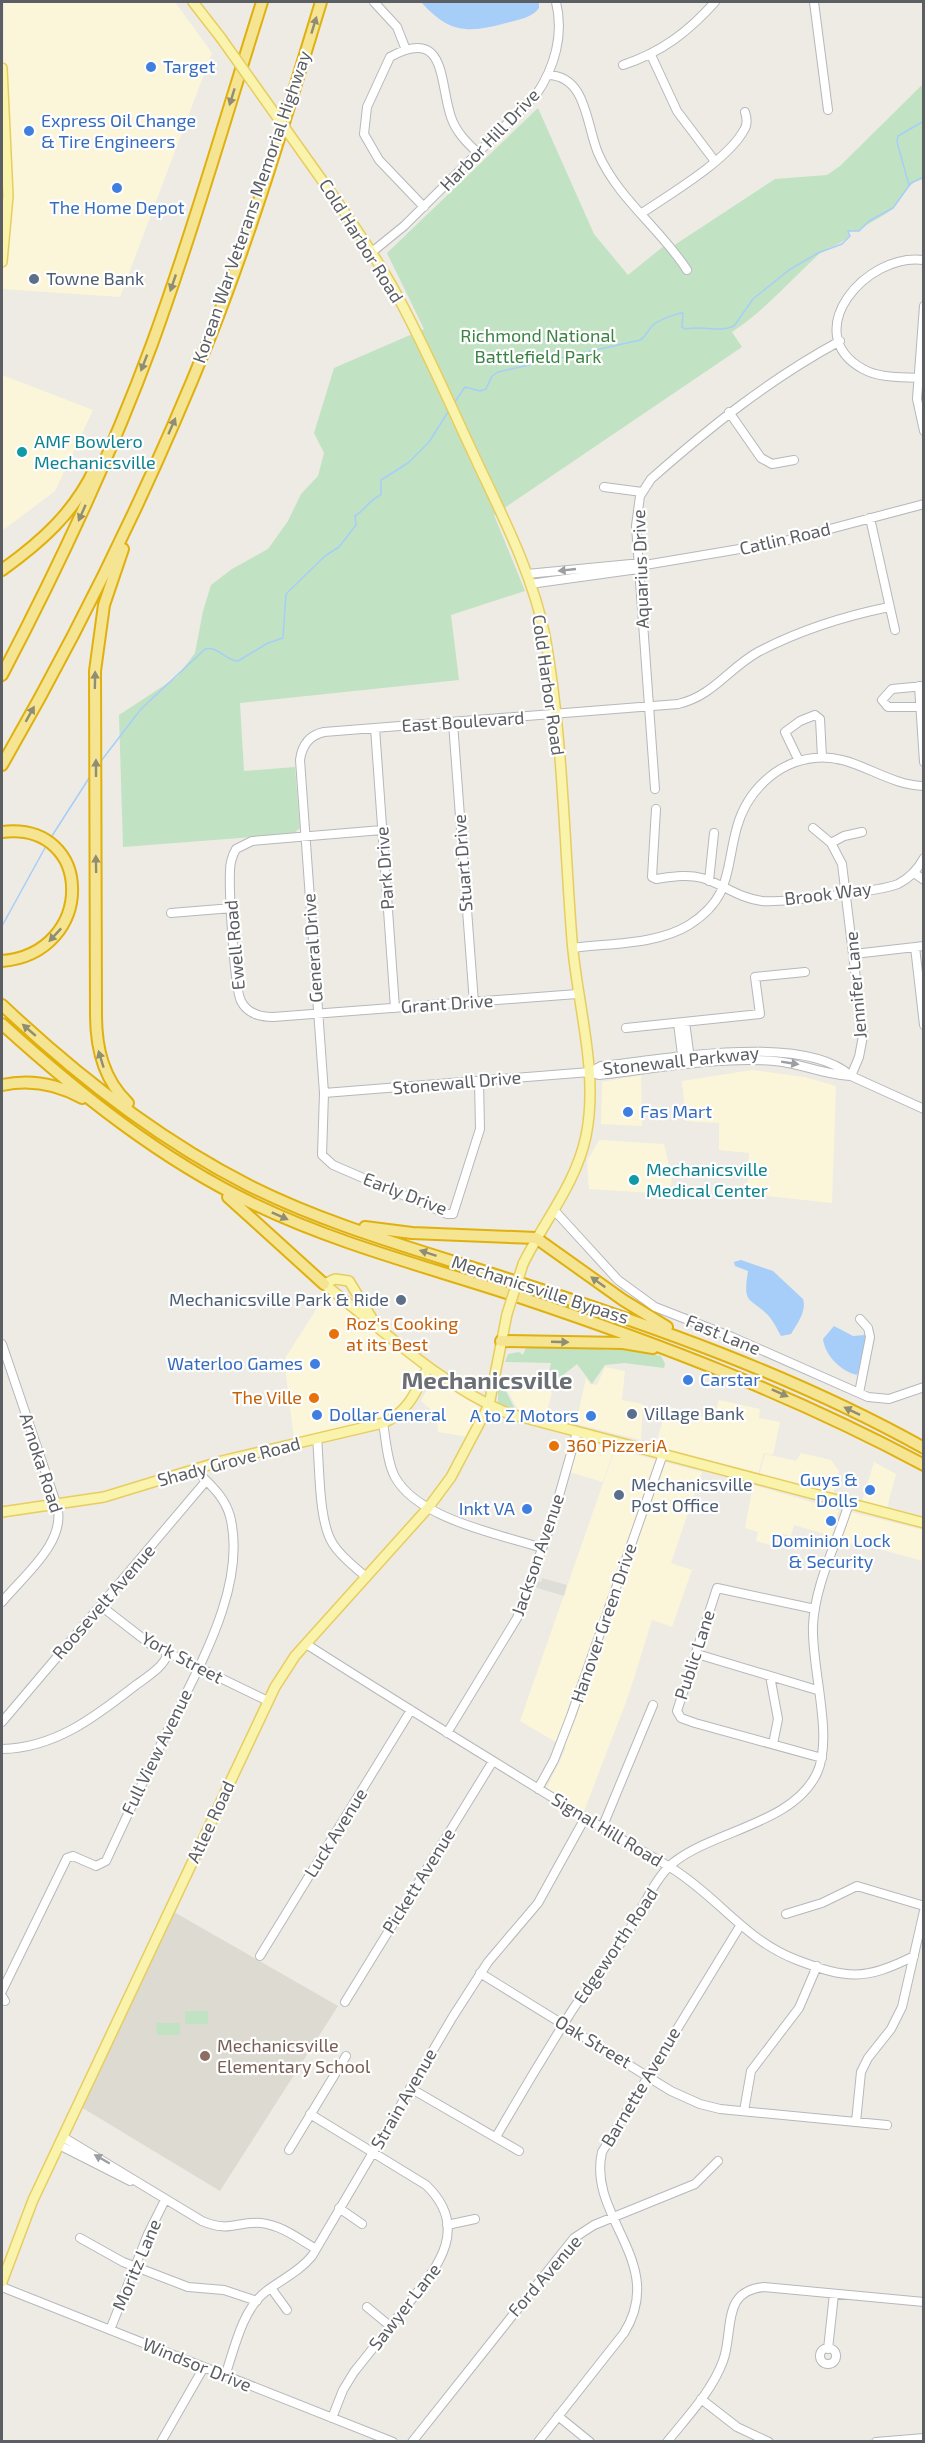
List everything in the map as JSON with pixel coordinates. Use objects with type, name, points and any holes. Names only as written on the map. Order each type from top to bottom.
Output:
[{"type":"highway","points":[[2,675],[66,548],[129,401],[176,275],[262,2]]},
{"type":"highway","name":"Korean War Veterans Memorial Highway","points":[[2,765],[79,623],[141,496],[210,336],[257,204],[321,2]]},
{"type":"highway","points":[[2,570],[39,542],[64,518],[90,477],[110,431],[129,401]]},
{"type":"highway","points":[[141,496],[110,584],[99,629],[95,671],[96,1033],[101,1060],[110,1081],[125,1100],[218,1168]]},
{"type":"highway","points":[[2,832],[32,835],[49,843],[66,862],[72,877],[73,896],[64,925],[39,949],[21,958],[2,961]]},
{"type":"highway","name":"Mechanicsville Bypass","points":[[2,1005],[74,1068],[158,1130],[218,1168],[282,1201],[345,1226],[669,1332],[835,1403],[924,1448]]},
{"type":"highway","points":[[2,1024],[72,1084],[152,1144]]},
{"type":"highway","points":[[2,1085],[32,1082],[65,1090],[152,1144],[243,1208],[324,1284]]},
{"type":"highway","name":"Mechanicsville Bypass","points":[[173,1158],[237,1196],[307,1227],[641,1338],[721,1369],[830,1416],[924,1465]]},
{"type":"highway","points":[[282,1201],[351,1224],[386,1230],[536,1238],[644,1313],[741,1361]]},
{"type":"highway","points":[[501,1341],[631,1344],[721,1369]]},
{"type":"main road","name":"Cold Harbor Road","points":[[193,2],[221,38],[372,252],[394,290],[461,428],[529,579],[544,636],[555,715],[577,994],[590,1072],[591,1104],[584,1147],[575,1173],[523,1264],[507,1314],[489,1405]]},
{"type":"main road","points":[[2,68],[8,214],[2,262]]},
{"type":"main road","points":[[324,1284],[341,1278],[349,1281],[376,1325]]},
{"type":"main road","points":[[324,1284],[455,1387],[489,1405],[519,1417],[924,1523]]},
{"type":"main road","points":[[337,1294],[345,1287],[356,1289]]},
{"type":"main road","name":"Shady Grove Road","points":[[2,1512],[57,1506],[118,1494],[195,1469],[383,1423],[399,1414],[409,1404],[428,1367]]},
{"type":"main road","name":"Atlee Road","points":[[2,2282],[33,2200],[268,1701],[286,1668],[428,1508],[451,1477],[489,1405]]},
{"type":"street","points":[[374,2],[397,27],[406,50]]},
{"type":"street","name":"Harbor Hill Drive","points":[[372,252],[424,207],[529,104],[548,75],[555,55],[559,32],[556,2]]},
{"type":"street","points":[[622,65],[651,55],[683,34],[715,2]]},
{"type":"street","points":[[814,2],[828,110]]},
{"type":"street","points":[[424,207],[379,160],[364,135],[367,107],[386,61],[406,50],[426,49],[437,58],[454,124],[479,153]]},
{"type":"street","points":[[651,55],[677,111],[714,160]]},
{"type":"street","points":[[548,75],[561,77],[575,86],[592,140],[605,167],[618,187],[642,213],[687,270]]},
{"type":"street","points":[[642,213],[714,160],[744,131],[747,119],[745,112]]},
{"type":"street","points":[[918,378],[870,372],[850,359],[840,341],[839,316],[846,298],[859,282],[872,272],[890,263],[924,260]]},
{"type":"street","points":[[924,306],[917,399],[924,431]]},
{"type":"street","name":"Aquarius Drive","points":[[655,789],[637,514],[642,492],[651,479],[729,412],[799,363],[840,341]]},
{"type":"street","points":[[729,412],[761,458],[772,464],[794,460]]},
{"type":"street","points":[[604,487],[642,492]]},
{"type":"street","name":"Catlin Road","points":[[529,579],[640,565],[781,542],[924,504]]},
{"type":"street","points":[[870,518],[895,630]]},
{"type":"street","name":"East Boulevard","points":[[337,731],[678,704],[697,698],[758,652],[834,622],[889,607]]},
{"type":"street","points":[[920,707],[888,708],[882,700],[892,689],[921,686],[920,707],[924,762]]},
{"type":"street","points":[[799,761],[785,732],[800,721],[815,715],[820,719],[822,757]]},
{"type":"street","name":"Stuart Drive","points":[[453,723],[474,1002]]},
{"type":"street","name":"Park Drive","points":[[375,728],[395,1008]]},
{"type":"street","name":"General Drive","points":[[337,731],[314,736],[303,748],[300,760],[324,1093],[322,1155],[333,1165],[351,1173]]},
{"type":"street","points":[[573,948],[657,938],[677,931],[704,913],[723,889],[730,868],[737,827],[746,805],[757,789],[772,774],[799,761],[822,757],[851,762],[895,782],[924,786]]},
{"type":"street","points":[[656,809],[652,877],[656,879],[688,876],[709,881],[714,833]]},
{"type":"street","points":[[813,828],[831,843],[844,836],[862,832]]},
{"type":"street","name":"Ewell Road","points":[[318,1014],[265,1017],[252,1012],[244,1005],[237,980],[232,908],[230,872],[234,852],[244,843],[382,830]]},
{"type":"street","name":"Jennifer Lane","points":[[831,843],[842,864],[847,892],[863,1036],[859,1057],[851,1076]]},
{"type":"street","name":"Brook Way","points":[[709,881],[723,889],[765,901],[890,887],[914,873],[922,863]]},
{"type":"street","points":[[914,873],[924,880]]},
{"type":"street","points":[[171,913],[232,908]]},
{"type":"street","points":[[854,954],[919,946],[924,1025]]},
{"type":"street","points":[[627,1028],[760,1014],[755,977],[805,972]]},
{"type":"street","name":"Grant Drive","points":[[318,1014],[577,994]]},
{"type":"street","points":[[682,1022],[686,1062]]},
{"type":"street","name":"Stonewall Parkway","points":[[590,1072],[601,1066],[686,1062],[754,1051],[788,1054],[841,1068],[851,1076],[924,1109]]},
{"type":"street","name":"Stonewall Drive","points":[[324,1093],[590,1072]]},
{"type":"street","name":"Early Drive","points":[[351,1173],[450,1215],[455,1212],[480,1129],[479,1081]]},
{"type":"street","name":"Fast Lane","points":[[554,1210],[618,1280],[655,1307],[732,1337],[876,1399],[889,1399],[924,1387]]},
{"type":"street","points":[[859,1393],[870,1337],[868,1328],[860,1320]]},
{"type":"street","name":"Arnoka Road","points":[[2,1344],[57,1506],[59,1525],[56,1536],[2,1602]]},
{"type":"street","points":[[383,1423],[395,1476],[428,1508],[443,1516],[542,1548]]},
{"type":"street","name":"Jackson Avenue","points":[[447,1733],[511,1631],[542,1548],[577,1432]]},
{"type":"street","points":[[317,1439],[325,1521],[330,1539],[339,1552],[366,1577]]},
{"type":"street","name":"Hanover Green Drive","points":[[538,1789],[554,1760],[571,1716],[663,1454]]},
{"type":"street","name":"Full View Avenue","points":[[2,1990],[68,1858],[73,1856],[96,1866],[106,1861],[198,1668],[222,1611],[231,1564],[231,1525],[228,1509],[220,1494],[195,1469]]},
{"type":"street","name":"Roosevelt Avenue","points":[[2,1722],[206,1481]]},
{"type":"street","name":"Edgeworth Road","points":[[496,2138],[564,2024],[627,1934],[669,1867],[700,1848],[788,1805],[813,1781],[822,1758],[813,1639],[815,1610],[849,1503]]},
{"type":"street","name":"Public Lane","points":[[773,1744],[681,1718],[677,1713],[717,1588],[815,1610]]},
{"type":"street","name":"York Street","points":[[101,1606],[141,1638],[268,1701]]},
{"type":"street","name":"Signal Hill Road","points":[[306,1644],[585,1818],[669,1867],[740,1926],[772,1949],[817,1966],[862,1976],[914,1956]]},
{"type":"street","points":[[2,1749],[39,1744],[82,1725],[148,1676],[165,1660],[168,1653]]},
{"type":"street","points":[[697,1654],[817,1690]]},
{"type":"street","points":[[770,1676],[778,1719],[773,1744],[822,1758]]},
{"type":"street","points":[[602,1828],[653,1705]]},
{"type":"street","name":"Luck Avenue","points":[[260,1956],[411,1710]]},
{"type":"street","name":"Pickett Avenue","points":[[345,2002],[493,1761]]},
{"type":"street","name":"Strain Avenue","points":[[225,2376],[244,2323],[256,2301],[271,2288],[298,2271],[316,2249],[480,1973],[538,1903],[585,1818]]},
{"type":"street","points":[[786,1914],[822,1903],[857,1886],[924,1906]]},
{"type":"street","points":[[856,2122],[861,2072],[868,2058],[897,2019],[906,1995],[924,1911]]},
{"type":"street","name":"Barnette Avenue","points":[[538,2442],[624,2333],[636,2308],[638,2290],[635,2270],[602,2183],[600,2160],[605,2145],[740,1926]]},
{"type":"street","points":[[744,2111],[751,2071],[799,2008],[817,1966]]},
{"type":"street","name":"Oak Street","points":[[480,1973],[647,2075],[700,2104],[744,2111],[887,2126]]},
{"type":"street","points":[[289,2150],[346,2056]]},
{"type":"street","points":[[410,2088],[519,2151]]},
{"type":"street","name":"Sawyer Lane","points":[[310,2114],[419,2179],[433,2191],[440,2201],[447,2225],[447,2241],[439,2264],[347,2382],[332,2418]]},
{"type":"street","points":[[61,2141],[114,2175],[139,2185],[212,2225],[225,2228],[251,2223],[266,2223],[316,2249]]},
{"type":"street","name":"Ford Avenue","points":[[412,2442],[565,2247],[584,2231],[614,2216],[695,2184],[718,2161]]},
{"type":"street","name":"Moritz Lane","points":[[110,2330],[165,2200]]},
{"type":"street","points":[[339,2208],[362,2224]]},
{"type":"street","points":[[447,2225],[475,2219]]},
{"type":"street","points":[[80,2238],[135,2267],[192,2289],[224,2290],[256,2301]]},
{"type":"street","name":"Windsor Drive","points":[[2,2287],[393,2442]]},
{"type":"street","points":[[667,2442],[701,2399],[723,2362],[733,2308],[743,2294],[764,2287],[924,2302]]},
{"type":"street","points":[[271,2288],[287,2310]]},
{"type":"street","points":[[828,2349],[834,2294]]},
{"type":"street","points":[[367,2307],[390,2326]]},
{"type":"street","points":[[161,2442],[204,2367]]},
{"type":"street","points":[[701,2399],[737,2427],[769,2442]]},
{"type":"street","points":[[558,2416],[590,2442]]},
{"type":"street","points":[[876,2442],[924,2438]]},
{"type":"shaded area","points":[[4,2],[175,2],[212,53],[120,297],[3,289]]},
{"type":"shaded area","points":[[2,375],[93,410],[55,491],[2,531]]},
{"type":"shaded area","points":[[752,1070],[804,1077],[836,1086],[832,1203],[747,1194],[749,1153],[719,1150],[719,1123],[686,1121],[682,1081]]},
{"type":"shaded area","points":[[641,1075],[642,1126],[601,1124],[602,1082]]},
{"type":"shaded area","points":[[599,1140],[664,1144],[672,1179],[669,1194],[589,1189],[587,1161]]},
{"type":"shaded area","points":[[328,1291],[424,1366],[401,1408],[377,1422],[294,1439],[284,1360]]},
{"type":"shaded area","points":[[605,1367],[625,1371],[622,1400],[643,1404],[641,1440],[576,1424],[586,1378],[590,1384],[597,1385]]},
{"type":"shaded area","points":[[434,1376],[481,1408],[468,1437],[438,1432],[436,1414],[421,1401]]},
{"type":"shaded area","points":[[502,1378],[552,1392],[545,1418],[519,1412],[505,1386],[500,1384]]},
{"type":"shaded area","points":[[719,1400],[760,1409],[759,1418],[780,1422],[773,1455],[764,1453],[758,1474],[655,1447],[667,1406],[713,1420]]},
{"type":"shaded area","points":[[579,1441],[614,1449],[603,1482],[569,1472]]},
{"type":"shaded area","points":[[615,1449],[702,1472],[671,1563],[692,1570],[672,1627],[652,1620],[629,1694],[583,1814],[549,1792],[547,1787],[566,1748],[520,1721]]},
{"type":"shaded area","points":[[801,1453],[831,1460],[839,1471],[833,1494],[759,1475],[765,1454],[796,1461]]},
{"type":"shaded area","points":[[874,1462],[896,1474],[887,1508],[862,1501]]},
{"type":"shaded area","points":[[753,1485],[839,1510],[832,1536],[794,1525],[791,1536],[779,1533],[774,1546],[756,1541],[758,1532],[745,1528]]},
{"type":"shaded area","points":[[851,1512],[923,1530],[923,1561],[864,1545],[864,1541],[862,1547],[842,1540]]},
{"type":"shaded area","points":[[542,1578],[567,1585],[564,1596],[534,1587],[536,1581],[541,1582]]},
{"type":"shaded area","name":"Mechanicsville Elementary School","points":[[174,1912],[338,2006],[220,2191],[81,2107]]},
{"type":"green space","name":"Richmond National Battlefield Park","points":[[923,84],[922,179],[913,183],[886,214],[859,231],[848,231],[850,236],[819,254],[766,305],[732,332],[742,347],[494,515],[525,591],[451,615],[459,680],[240,703],[244,771],[295,767],[300,828],[293,834],[123,847],[119,715],[177,677],[195,653],[203,611],[211,585],[232,569],[268,549],[288,521],[301,494],[318,476],[324,453],[314,433],[334,368],[424,329],[387,253],[538,108],[594,234],[628,275],[665,245],[673,246],[775,179],[827,175],[840,166]]},
{"type":"green space","points":[[527,1345],[595,1346],[605,1350],[630,1349],[661,1356],[665,1364],[664,1368],[624,1363],[605,1365],[592,1384],[577,1364],[562,1376],[555,1387],[550,1389],[547,1383],[551,1363],[505,1362],[508,1354],[519,1352],[523,1355]]},
{"type":"green space","points":[[498,1386],[505,1389],[516,1411],[498,1404]]},
{"type":"green space","points":[[185,2011],[208,2011],[208,2024],[185,2024]]},
{"type":"green space","points":[[156,2023],[180,2023],[180,2035],[157,2035]]},
{"type":"water","points":[[421,2],[539,2],[539,8],[522,19],[496,26],[461,29],[442,21]]},
{"type":"water","points":[[741,1260],[773,1271],[803,1299],[803,1313],[791,1334],[781,1336],[768,1315],[749,1298],[746,1289],[748,1271],[735,1266],[734,1262]]},
{"type":"water","points":[[834,1326],[853,1336],[865,1335],[865,1349],[857,1375],[839,1366],[824,1345],[823,1339]]},
{"type":"waterway","points":[[909,185],[897,142],[898,136],[924,121]]},
{"type":"waterway","points":[[454,403],[465,387],[480,391],[486,389],[492,376],[498,372],[640,340],[654,324],[676,314],[683,313],[682,327],[685,329],[723,329],[734,326],[753,299],[789,270],[818,253],[842,244],[850,236],[848,231],[859,231],[869,221],[893,208],[911,183],[924,177]]},
{"type":"waterway","points":[[101,761],[141,709],[205,649],[214,649],[238,661],[268,643],[283,638],[286,594],[325,556],[339,547],[356,525],[355,516],[373,499],[381,495],[381,480],[408,463],[429,442],[448,412]]},
{"type":"waterway","points":[[50,839],[91,775]]},
{"type":"waterway","points":[[2,926],[46,846]]},
{"type":"place","name":"Target","points":[[151,67]]},
{"type":"place","name":"Express Oil Change & Tire Engineers","points":[[29,131]]},
{"type":"place","name":"The Home Depot","points":[[117,188]]},
{"type":"place","name":"Towne Bank","points":[[34,279]]},
{"type":"place","name":"AMF Bowlero Mechanicsville","points":[[22,452]]},
{"type":"place","name":"Fas Mart","points":[[628,1112]]},
{"type":"place","name":"Mechanicsville Medical Center","points":[[634,1180]]},
{"type":"place","name":"Mechanicsville Park & Ride","points":[[401,1300]]},
{"type":"place","name":"Roz's Cooking at its Best","points":[[334,1334]]},
{"type":"place","name":"Waterloo Games","points":[[315,1364]]},
{"type":"place","name":"Carstar","points":[[688,1380]]},
{"type":"place","name":"The Ville","points":[[314,1398]]},
{"type":"place","name":"Village Bank","points":[[632,1414]]},
{"type":"place","name":"Dollar General","points":[[317,1415]]},
{"type":"place","name":"A to Z Motors","points":[[591,1416]]},
{"type":"place","name":"360 PizzeriA","points":[[554,1446]]},
{"type":"place","name":"Guys & Dolls","points":[[870,1490]]},
{"type":"place","name":"Mechanicsville Post Office","points":[[619,1495]]},
{"type":"place","name":"Inkt VA","points":[[527,1509]]},
{"type":"place","name":"Dominion Lock & Security","points":[[831,1521]]},
{"type":"place","name":"Mechanicsville Elementary School","points":[[205,2056]]},
{"type":"district","name":"Mechanicsville","points":[[487,1381]]}]
